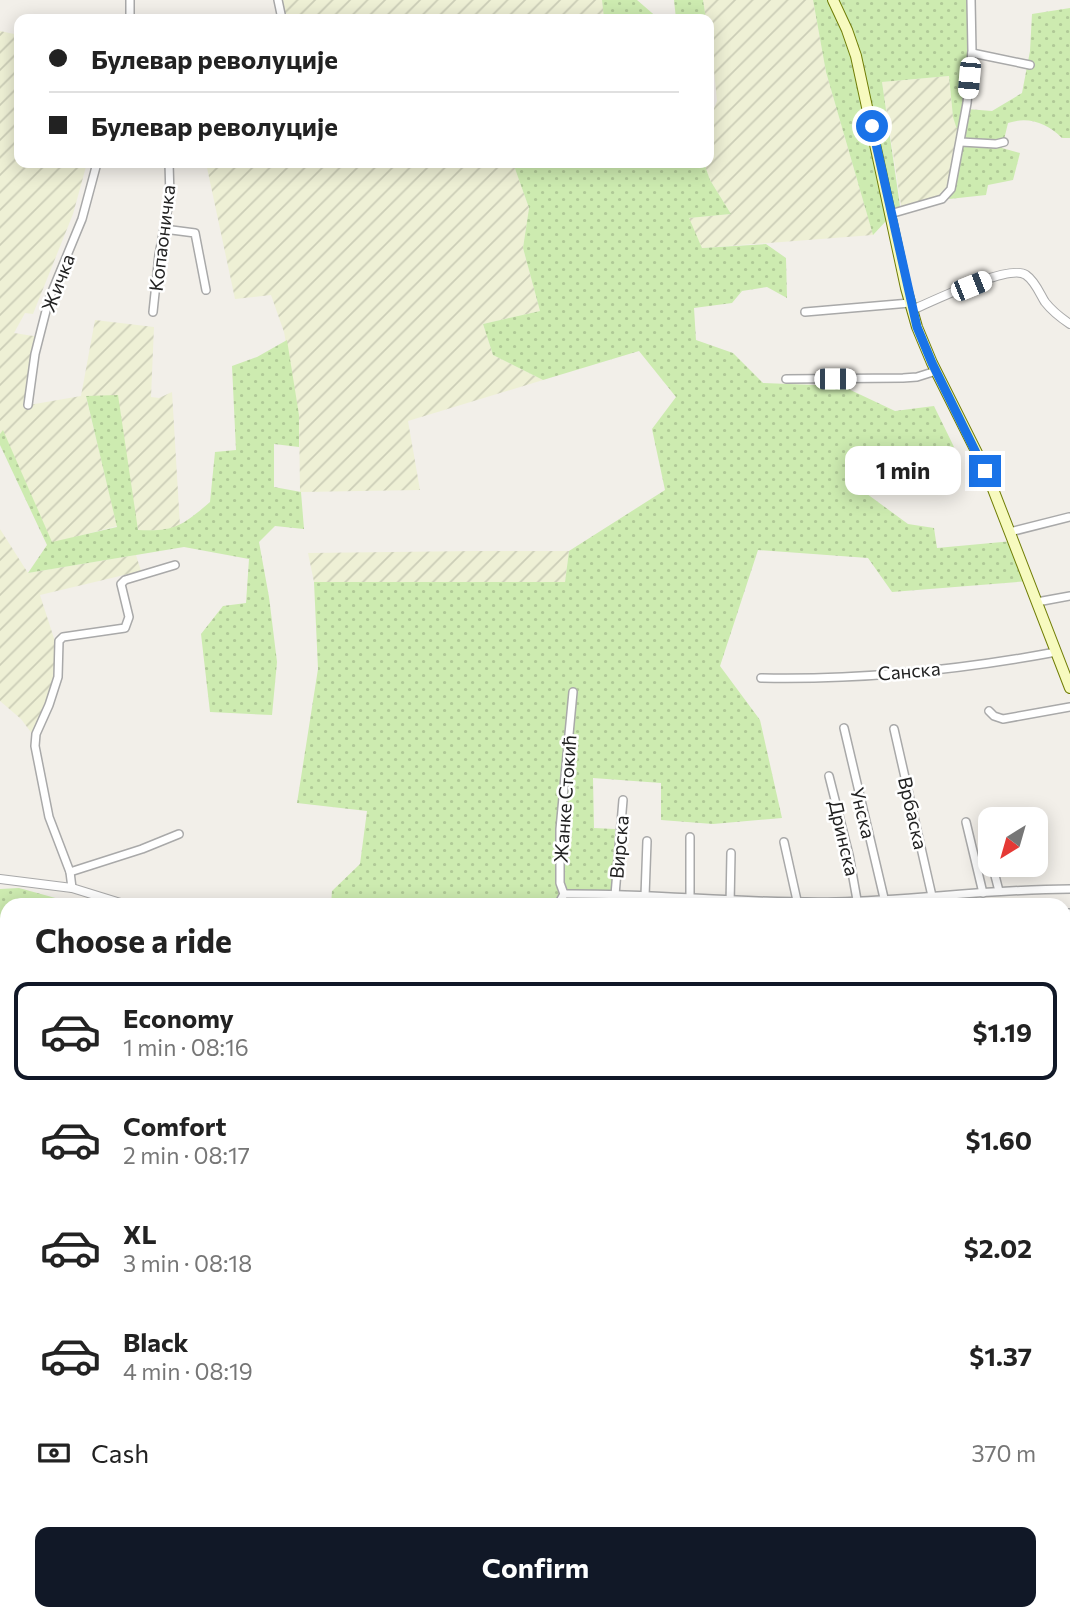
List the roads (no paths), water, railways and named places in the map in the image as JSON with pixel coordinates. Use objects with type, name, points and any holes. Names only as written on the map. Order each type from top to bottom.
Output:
[{"type":"main road","points":[[833,0],[848,30],[856,56],[911,306],[923,343],[975,448],[1070,688]]},
{"type":"street","points":[[890,214],[935,202],[951,189],[961,142],[972,53],[971,0]]},
{"type":"street","points":[[972,53],[1030,65]]},
{"type":"street","points":[[961,142],[1004,142]]},
{"type":"street","name":"Жичка","points":[[28,405],[35,354],[49,299],[82,219],[96,168]]},
{"type":"street","name":"Копаоничка","points":[[153,312],[170,197],[169,168]]},
{"type":"street","points":[[164,229],[195,233],[206,290]]},
{"type":"street","points":[[805,312],[911,306],[1011,272],[1020,273],[1030,279],[1049,307],[1070,324]]},
{"type":"street","points":[[786,379],[904,378],[936,371]]},
{"type":"street","points":[[1010,532],[1069,517]]},
{"type":"street","points":[[72,888],[70,872],[49,817],[35,746],[36,734],[58,677],[59,641],[63,637],[125,628],[129,617],[121,584],[125,580],[175,565]]},
{"type":"street","points":[[1037,602],[1070,596]]},
{"type":"street","name":"Санска","points":[[761,678],[909,673],[1056,652]]},
{"type":"street","name":"Жанке Стокић","points":[[564,894],[560,883],[560,830],[573,692]]},
{"type":"street","points":[[989,711],[1003,719],[1070,707]]},
{"type":"street","name":"Унска","points":[[844,728],[884,898]]},
{"type":"street","name":"Врбаска","points":[[894,729],[933,896]]},
{"type":"street","name":"Дринска","points":[[830,776],[857,898]]},
{"type":"street","name":"Вирска","points":[[618,898],[623,800]]},
{"type":"street","points":[[966,822],[983,892]]},
{"type":"street","points":[[70,872],[179,834]]},
{"type":"street","points":[[690,837],[690,898]]},
{"type":"street","points":[[645,896],[647,841]]},
{"type":"street","points":[[784,842],[797,898]]},
{"type":"street","points":[[730,898],[732,853]]},
{"type":"street","points":[[995,877],[999,891]]},
{"type":"street","points":[[0,879],[72,888],[104,898]]},
{"type":"street","points":[[884,898],[1070,889]]},
{"type":"street","points":[[562,898],[564,894],[655,898]]}]
